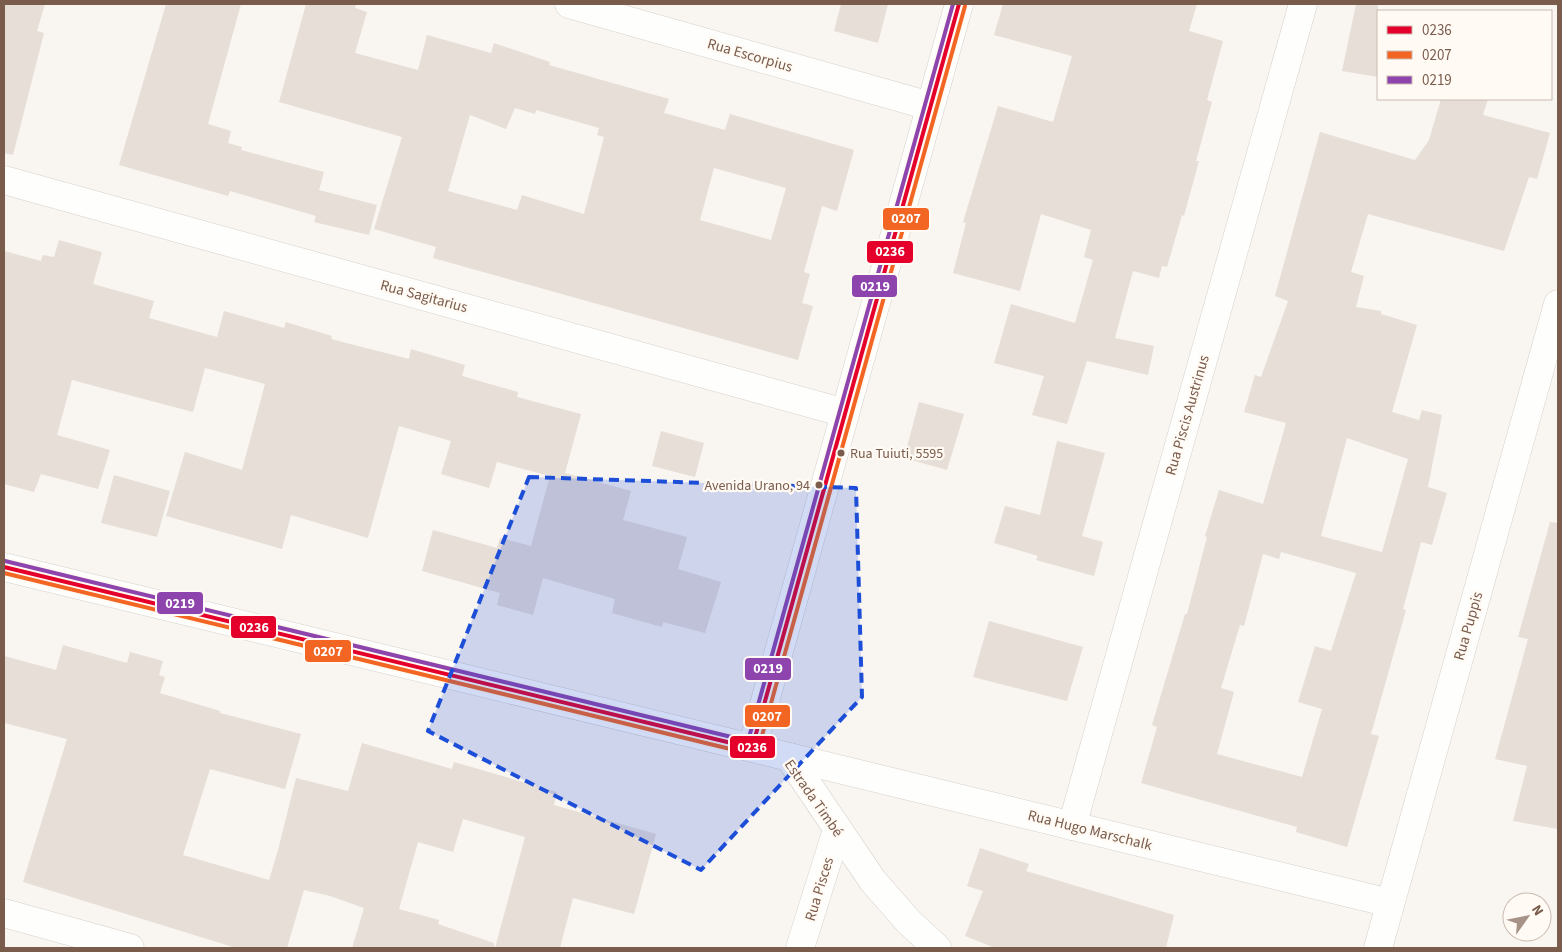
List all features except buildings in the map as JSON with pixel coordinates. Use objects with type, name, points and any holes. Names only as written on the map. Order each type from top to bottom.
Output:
[{"type":"street","name":"Rua Escorpius","points":[[569,4],[930,106]]},
{"type":"street","points":[[752,748],[959,4]]},
{"type":"street","name":"Rua Piscis Austrinus","points":[[1072,826],[1303,4]]},
{"type":"street","name":"Rua Sagitarius","points":[[4,180],[845,413]]},
{"type":"street","name":"Rua Puppis","points":[[1378,948],[1558,304]]},
{"type":"street","name":"Estrada Timbé","points":[[4,567],[789,757],[873,881],[908,921],[937,948]]},
{"type":"street","name":"Rua Hugo Marschalk","points":[[789,757],[1390,903]]},
{"type":"street","name":"Rua Pisces","points":[[800,948],[837,830]]},
{"type":"street","points":[[4,914],[130,948]]},
{"type":"highlighted area","points":[[529,477],[856,488],[862,697],[701,870],[428,731]]},
{"type":"transit line","name":"0219","points":[[5,561],[748,741],[953,4]]},
{"type":"transit line","name":"0236","points":[[4,567],[752,748],[959,4]]},
{"type":"transit line","name":"0207","points":[[4,573],[751,754],[755,753],[758,750],[965,6]]},
{"type":"place","name":"Rua Tuiuti, 5595","points":[[841,453]]},
{"type":"place","name":"Avenida Urano, 94","points":[[819,485]]}]
